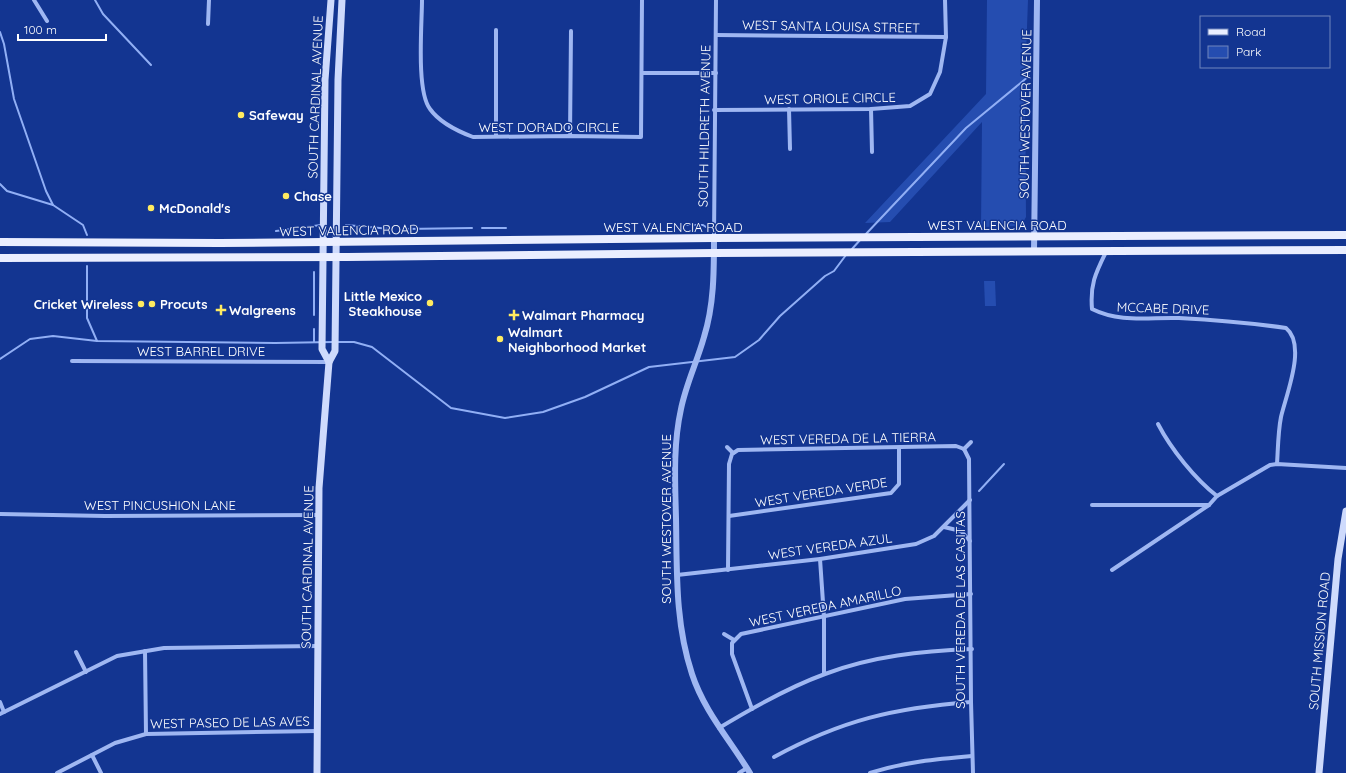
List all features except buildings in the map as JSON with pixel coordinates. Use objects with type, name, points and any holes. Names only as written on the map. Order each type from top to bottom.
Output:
[{"type":"main road","name":"SOUTH CARDINAL AVENUE","points":[[329,362],[322,349],[322,329],[325,80],[331,0]]},
{"type":"main road","name":"SOUTH CARDINAL AVENUE","points":[[317,773],[320,464],[329,362],[334,349],[335,329],[339,65],[342,0]]},
{"type":"main road","name":"WEST VALENCIA ROAD","points":[[0,242],[220,244],[714,238],[1346,235]]},
{"type":"main road","points":[[520,255],[522,240]]},
{"type":"main road","points":[[107,242],[108,257]]},
{"type":"main road","name":"WEST VALENCIA ROAD","points":[[0,258],[1346,250]]},
{"type":"main road","name":"SOUTH MISSION ROAD","points":[[1319,773],[1338,559],[1346,511]]},
{"type":"street","points":[[34,0],[47,21]]},
{"type":"street","points":[[208,24],[209,0]]},
{"type":"street","name":"WEST DORADO CIRCLE","points":[[422,0],[422,88],[429,108],[444,123],[458,132],[473,137],[570,136],[641,138],[643,74]]},
{"type":"street","points":[[642,0],[643,74],[716,73]]},
{"type":"street","name":"SOUTH HILDRETH AVENUE","points":[[714,253],[716,0]]},
{"type":"street","name":"WEST ORIOLE CIRCLE","points":[[714,110],[871,109],[910,106],[930,94],[940,72],[946,37],[945,0]]},
{"type":"street","name":"SOUTH WESTOVER AVENUE","points":[[1034,252],[1037,0]]},
{"type":"street","points":[[496,30],[496,136]]},
{"type":"street","points":[[570,136],[571,31]]},
{"type":"street","name":"WEST SANTA LOUISA STREET","points":[[716,35],[946,37]]},
{"type":"street","points":[[871,109],[872,152]]},
{"type":"street","points":[[789,110],[790,149]]},
{"type":"street","name":"MCCABE DRIVE","points":[[1106,252],[1093,280],[1090,293],[1092,310],[1104,315],[1120,318],[1210,320],[1286,328],[1293,334],[1295,341],[1292,381],[1281,418],[1277,464]]},
{"type":"street","name":"SOUTH WESTOVER AVENUE","points":[[714,253],[713,293],[710,313],[701,346],[687,385],[681,408],[676,439],[678,610],[683,643],[700,693],[719,728],[748,771]]},
{"type":"street","name":"WEST BARREL DRIVE","points":[[72,361],[329,362]]},
{"type":"street","points":[[1158,424],[1164,436],[1204,486],[1217,496]]},
{"type":"street","points":[[964,448],[971,442]]},
{"type":"street","name":"WEST VEREDA DE LA TIERRA","points":[[733,453],[741,449],[900,448],[956,446],[964,448]]},
{"type":"street","points":[[727,447],[733,453],[729,464],[730,516],[728,570]]},
{"type":"street","name":"WEST VEREDA VERDE","points":[[730,516],[891,492],[899,484],[900,448]]},
{"type":"street","name":"SOUTH VEREDA DE LAS CASITAS","points":[[964,448],[969,459],[972,650],[970,702],[973,773]]},
{"type":"street","points":[[1112,570],[1209,505],[1217,496],[1270,465],[1277,464],[1346,468]]},
{"type":"street","name":"WEST VEREDA AZUL","points":[[677,575],[820,559],[916,544],[934,536],[970,500]]},
{"type":"street","points":[[1092,505],[1209,505]]},
{"type":"street","name":"WEST PINCUSHION LANE","points":[[0,514],[105,516],[319,515]]},
{"type":"street","points":[[944,527],[961,531],[970,541]]},
{"type":"street","points":[[820,559],[824,617],[824,674]]},
{"type":"street","name":"WEST VEREDA AMARILLO","points":[[752,709],[732,654],[734,640],[741,634],[824,617],[854,608],[905,599],[971,594]]},
{"type":"street","points":[[724,634],[734,640]]},
{"type":"street","points":[[0,702],[2,713],[117,656],[145,651],[164,648],[318,646]]},
{"type":"street","points":[[719,728],[752,709],[824,674],[867,661],[895,656],[933,651],[972,650]]},
{"type":"street","points":[[145,651],[146,734]]},
{"type":"street","points":[[76,652],[86,672]]},
{"type":"street","points":[[774,757],[840,726],[869,717],[892,711],[928,705],[970,702]]},
{"type":"street","name":"WEST PASEO DE LAS AVES","points":[[57,773],[115,743],[146,734],[317,731]]},
{"type":"street","points":[[92,755],[101,773]]},
{"type":"street","points":[[870,773],[894,765],[922,760],[972,756]]},
{"type":"street","points":[[739,773],[748,771]]},
{"type":"green space","points":[[987,0],[1028,0],[1025,82],[1026,217],[1021,226],[981,227],[982,122],[890,222],[865,223],[986,94]]},
{"type":"green space","points":[[984,281],[995,281],[996,306],[985,306]]},
{"type":"waterway","points":[[95,0],[103,14],[151,65]]},
{"type":"waterway","points":[[0,32],[4,44],[14,99],[46,191],[53,205]]},
{"type":"waterway","points":[[865,235],[966,128],[1029,76]]},
{"type":"waterway","points":[[0,184],[7,191],[53,205],[83,225],[87,235]]},
{"type":"waterway","points":[[276,231],[321,225]]},
{"type":"waterway","points":[[346,225],[391,229]]},
{"type":"waterway","points":[[685,225],[703,225],[706,227]]},
{"type":"waterway","points":[[405,229],[472,228]]},
{"type":"waterway","points":[[482,228],[506,228]]},
{"type":"waterway","points":[[852,249],[861,239]]},
{"type":"waterway","points":[[338,342],[354,342],[372,347],[451,408],[505,418],[543,412],[585,397],[649,367],[735,357],[759,340],[780,316],[825,276],[834,271],[846,255]]},
{"type":"waterway","points":[[87,266],[87,318],[97,341],[275,343],[333,342]]},
{"type":"waterway","points":[[314,272],[314,315]]},
{"type":"waterway","points":[[314,329],[314,342]]},
{"type":"waterway","points":[[0,359],[30,339],[53,336],[97,341]]},
{"type":"waterway","points":[[979,491],[1004,464]]},
{"type":"place","name":"Safeway","points":[[241,115]]},
{"type":"place","name":"Chase","points":[[286,196]]},
{"type":"place","name":"McDonald's","points":[[151,208]]},
{"type":"place","name":"Little Mexico Steakhouse","points":[[430,303]]},
{"type":"place","name":"Cricket Wireless","points":[[141,304]]},
{"type":"place","name":"Procuts","points":[[152,304]]},
{"type":"place","name":"Walgreens","points":[[221,310]]},
{"type":"place","name":"Walmart Pharmacy","points":[[514,315]]},
{"type":"place","name":"Walmart Neighborhood Market","points":[[500,339]]}]
